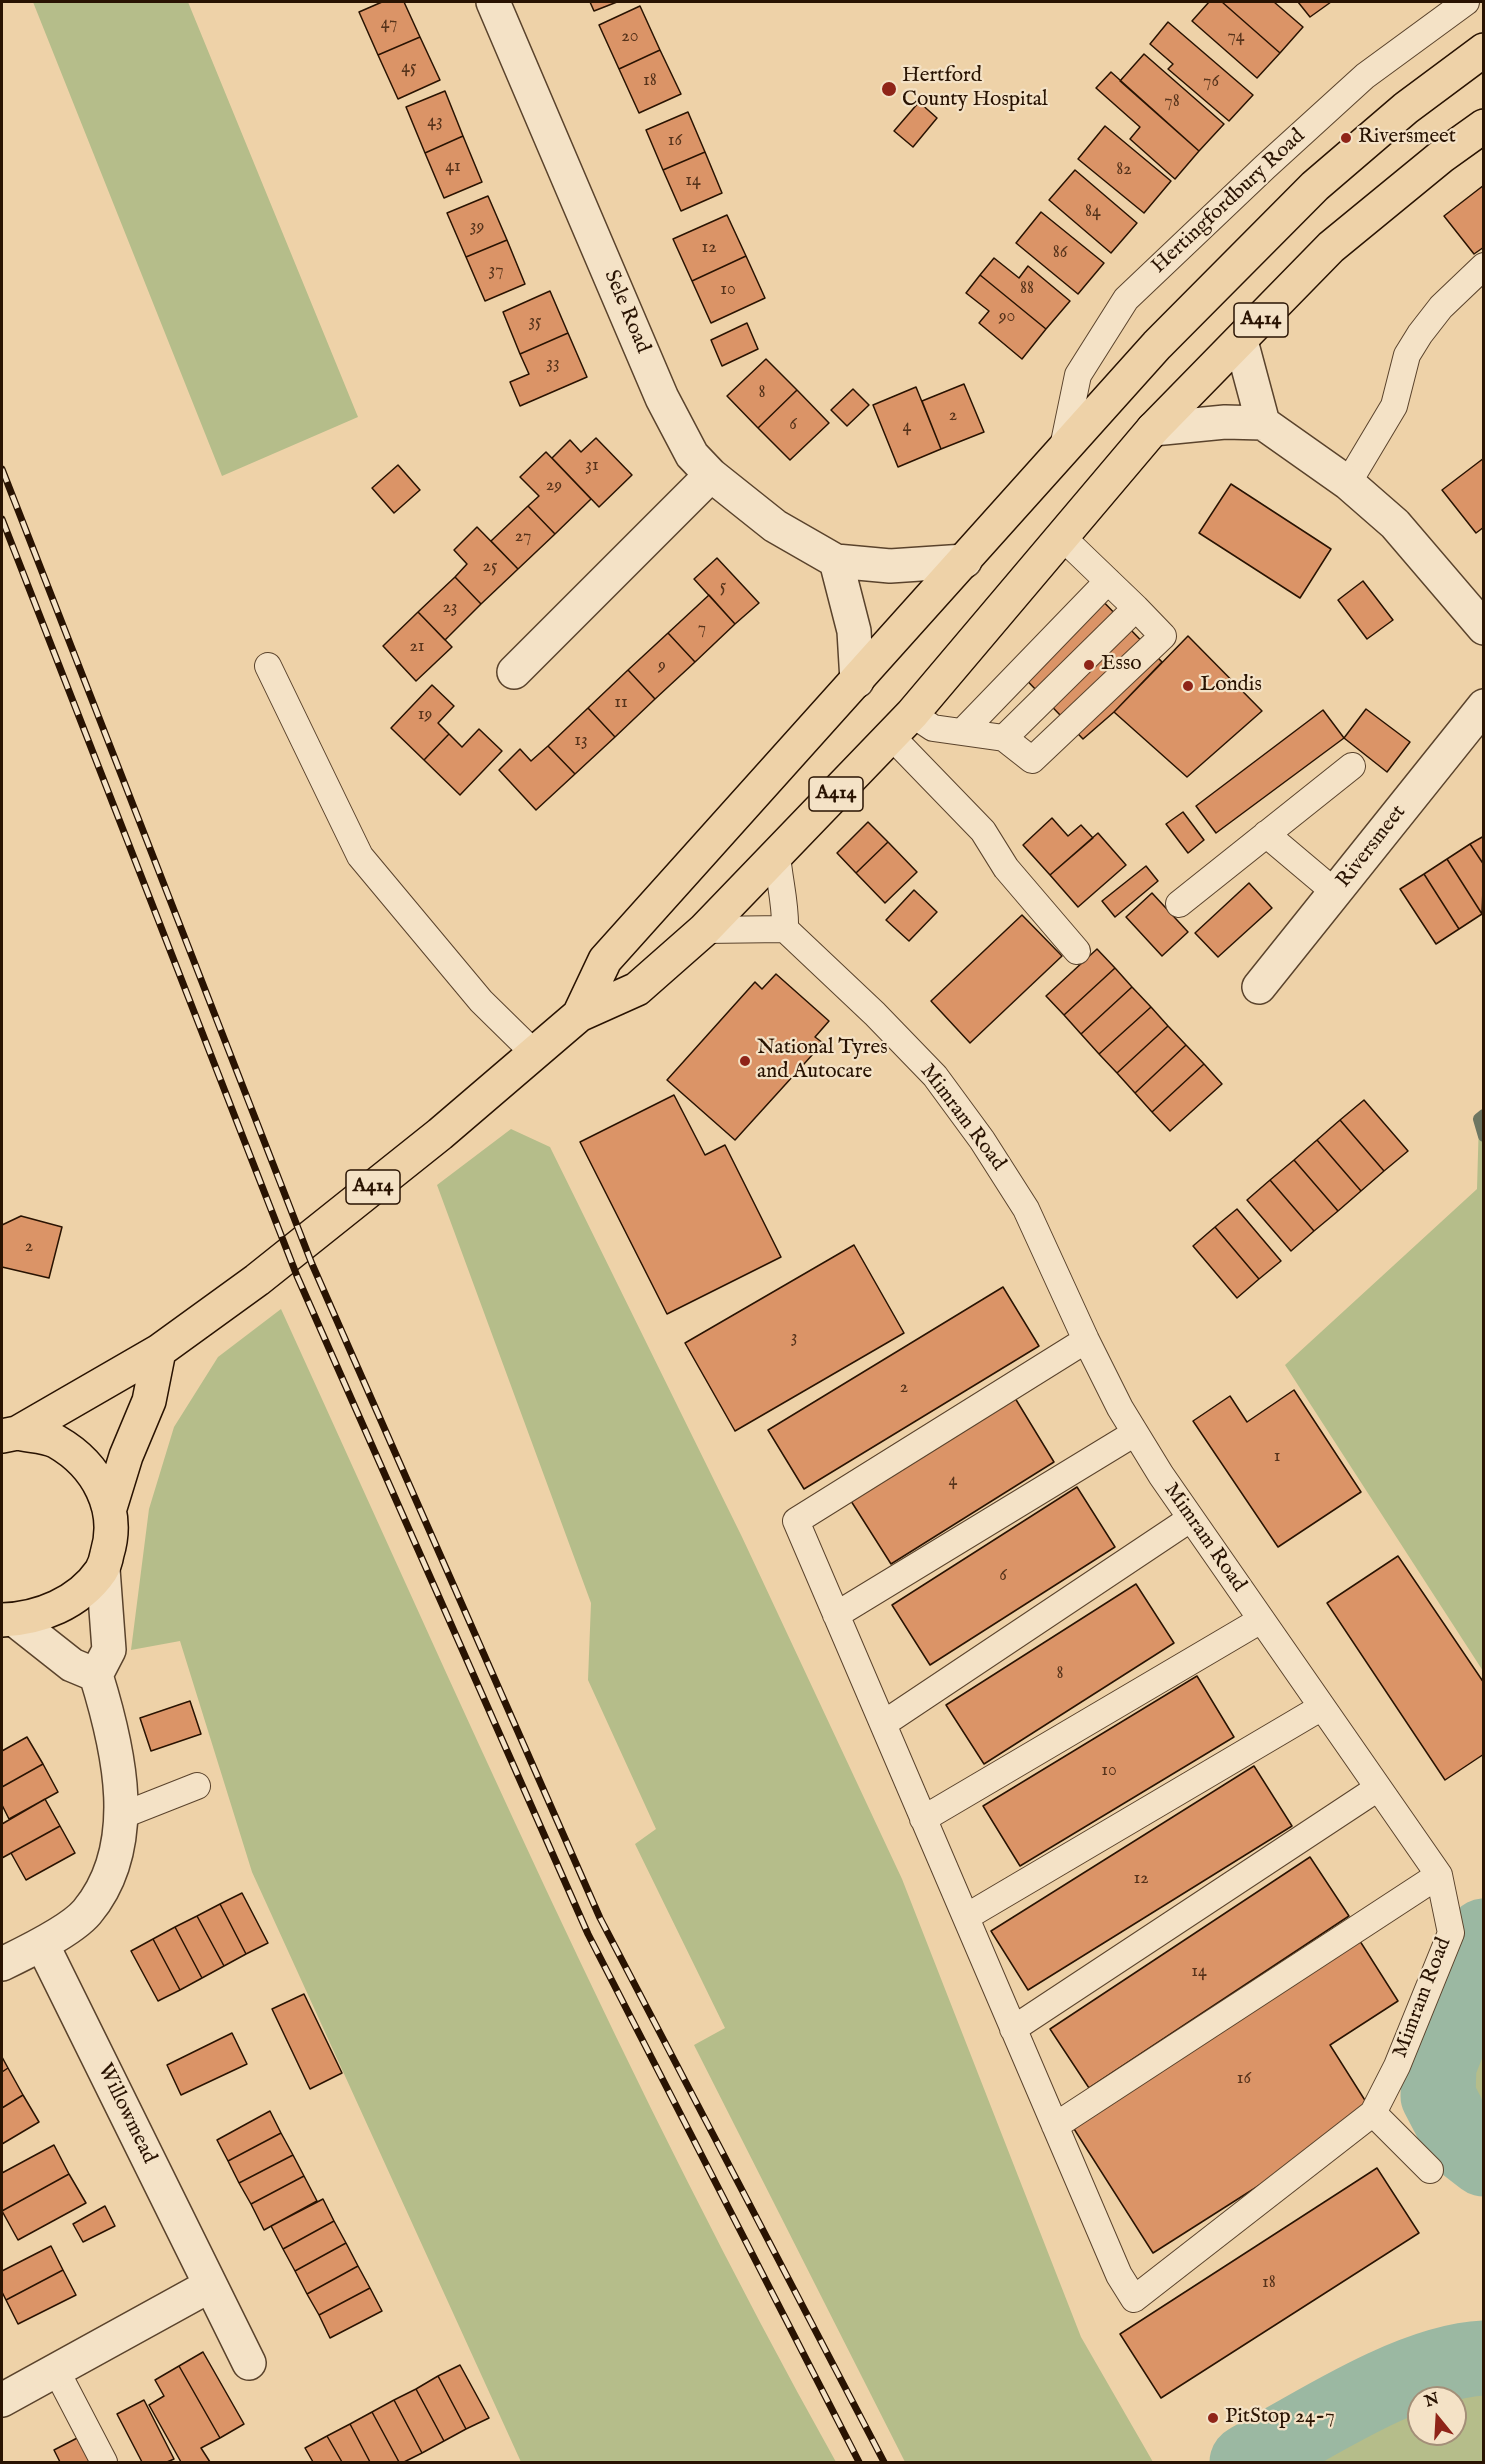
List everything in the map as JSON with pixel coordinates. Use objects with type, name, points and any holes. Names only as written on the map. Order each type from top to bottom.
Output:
[{"type":"highway","name":"A414","points":[[579,1015],[606,960],[1157,345],[1315,186],[1406,108],[1484,50]]},
{"type":"highway","name":"A414","points":[[9,1434],[159,1351],[312,1236],[440,1134],[579,1015],[637,989],[704,930],[902,725],[1153,429],[1331,247],[1442,156],[1484,126]]},
{"type":"highway","points":[[8,1620],[67,1602],[86,1590],[103,1569],[111,1541],[110,1508],[126,1456],[149,1401],[159,1351]]},
{"type":"highway","points":[[9,1434],[55,1441],[83,1460],[97,1477],[110,1508]]},
{"type":"street","name":"Sele Road","points":[[493,2],[662,399],[692,455],[711,475],[775,526],[836,561],[890,566],[965,561]]},
{"type":"street","points":[[1241,341],[1263,423]]},
{"type":"street","points":[[1153,429],[1225,422],[1263,423],[1348,483],[1395,524],[1484,628]]},
{"type":"street","points":[[514,672],[711,475]]},
{"type":"street","points":[[836,561],[854,631],[857,681]]},
{"type":"street","name":"Riversmeet","points":[[1259,987],[1484,706]]},
{"type":"street","points":[[2,1964],[42,1944],[86,1913],[109,1879],[121,1832],[121,1816],[120,1782],[110,1720],[96,1675],[109,1650],[103,1569]]},
{"type":"street","points":[[8,1620],[72,1665],[96,1675]]},
{"type":"street","name":"Willowmead","points":[[42,1944],[249,2363]]},
{"type":"street","points":[[2,2400],[209,2286]]},
{"type":"lane","name":"Hertingfordbury Road","points":[[1062,452],[1078,375],[1126,299],[1365,76],[1466,2]]},
{"type":"lane","points":[[1348,483],[1394,406],[1407,355],[1420,334],[1441,307],[1484,266]]},
{"type":"lane","points":[[902,725],[1004,738],[1032,760],[1163,636],[1061,536]]},
{"type":"lane","points":[[963,731],[1108,581]]},
{"type":"lane","points":[[1004,738],[1136,609]]},
{"type":"lane","points":[[268,666],[360,856],[481,1001],[534,1053]]},
{"type":"lane","points":[[902,725],[983,831],[1006,868],[1077,951]]},
{"type":"lane","points":[[1179,904],[1352,766]]},
{"type":"lane","points":[[1266,834],[1336,893]]},
{"type":"lane","points":[[704,930],[785,929],[786,911],[779,882],[777,854]]},
{"type":"lane","name":"Mimram Road","points":[[785,929],[875,1014],[934,1076],[982,1140],[1026,1209],[1086,1340],[1136,1433],[1190,1518],[1439,1875],[1451,1934],[1397,2066],[1373,2113]]},
{"type":"lane","points":[[1086,1340],[796,1521],[1119,2275],[1134,2300],[1373,2113],[1430,2170]]},
{"type":"lane","points":[[836,1615],[1136,1433]]},
{"type":"lane","points":[[883,1724],[1190,1518]]},
{"type":"lane","points":[[923,1819],[1261,1620]]},
{"type":"lane","points":[[966,1917],[1322,1707]]},
{"type":"lane","points":[[121,1816],[197,1786]]},
{"type":"lane","points":[[1013,2029],[1378,1788]]},
{"type":"lane","points":[[1055,2126],[1439,1875]]},
{"type":"lane","points":[[56,2370],[104,2463]]},
{"type":"green space","points":[[33,2],[188,2],[358,417],[222,476]]},
{"type":"green space","points":[[1483,1115],[1483,1671],[1285,1365],[1477,1189],[1479,1119]]},
{"type":"green space","points":[[511,1129],[550,1147],[742,1537],[902,1879],[1081,2337],[1153,2462],[905,2462],[694,2045],[725,2028],[635,1844],[656,1829],[588,1680],[591,1603],[437,1185]]},
{"type":"green space","points":[[281,1309],[480,1746],[616,2036],[686,2179],[836,2462],[521,2462],[252,1872],[180,1641],[131,1650],[149,1509],[174,1427],[218,1357]]},
{"type":"green space","points":[[1483,1920],[1484,2159],[1462,2142],[1439,2065]]},
{"type":"green space","points":[[1483,2349],[1483,2462],[1261,2462],[1310,2417]]},
{"type":"building","points":[[382,2],[404,2],[420,37],[378,55],[359,12]]},
{"type":"building","points":[[590,2],[617,2],[594,11]]},
{"type":"building","points":[[1209,2],[1222,2],[1280,53],[1257,78],[1192,21]]},
{"type":"building","points":[[1222,2],[1274,2],[1303,27],[1280,53]]},
{"type":"building","points":[[1298,2],[1331,2],[1310,17]]},
{"type":"building","points":[[640,6],[660,50],[619,69],[599,25]]},
{"type":"building","points":[[1168,22],[1253,95],[1229,121],[1168,69],[1173,64],[1150,44]]},
{"type":"building","points":[[420,37],[440,80],[398,99],[378,55]]},
{"type":"building","points":[[660,50],[681,94],[639,113],[619,69]]},
{"type":"building","points":[[1144,54],[1224,124],[1199,151],[1120,81]]},
{"type":"building","points":[[1111,72],[1199,151],[1175,179],[1130,139],[1140,127],[1096,88]]},
{"type":"building","points":[[445,91],[463,136],[425,153],[406,107]]},
{"type":"building","points":[[919,102],[937,118],[913,147],[894,131]]},
{"type":"building","points":[[688,112],[705,152],[663,170],[646,130]]},
{"type":"building","points":[[1105,126],[1171,181],[1144,213],[1078,159]]},
{"type":"building","points":[[463,136],[482,182],[444,198],[425,153]]},
{"type":"building","points":[[705,152],[722,193],[681,211],[663,170]]},
{"type":"building","points":[[1075,170],[1137,223],[1111,253],[1049,200]]},
{"type":"building","points":[[1484,185],[1484,247],[1474,254],[1444,216]]},
{"type":"building","points":[[488,196],[507,240],[466,257],[447,213]]},
{"type":"building","points":[[1041,212],[1104,263],[1078,294],[1016,243]]},
{"type":"building","points":[[727,215],[746,256],[692,281],[673,239]]},
{"type":"building","points":[[507,240],[525,284],[485,301],[466,257]]},
{"type":"building","points":[[746,256],[765,298],[711,323],[692,281]]},
{"type":"building","points":[[994,258],[1019,278],[1028,266],[1070,301],[1046,329],[980,275]]},
{"type":"building","points":[[980,275],[1046,329],[1022,359],[979,323],[989,311],[966,293]]},
{"type":"building","points":[[550,291],[568,333],[520,354],[503,312]]},
{"type":"building","points":[[747,323],[758,349],[722,366],[711,340]]},
{"type":"building","points":[[568,333],[587,377],[520,406],[510,382],[529,374],[520,354]]},
{"type":"building","points":[[766,359],[797,390],[758,428],[727,396]]},
{"type":"building","points":[[964,384],[984,432],[941,449],[922,401]]},
{"type":"building","points":[[916,387],[941,449],[898,467],[873,405]]},
{"type":"building","points":[[853,389],[869,405],[847,426],[831,410]]},
{"type":"building","points":[[797,390],[829,423],[790,460],[758,428]]},
{"type":"building","points":[[596,438],[632,475],[599,507],[552,458],[570,440],[581,452]]},
{"type":"building","points":[[546,452],[591,499],[555,534],[528,506],[539,496],[520,477]]},
{"type":"building","points":[[1484,458],[1484,527],[1476,533],[1442,490]]},
{"type":"building","points":[[398,465],[420,490],[394,513],[372,488]]},
{"type":"building","points":[[1231,484],[1331,549],[1300,598],[1199,533]]},
{"type":"building","points":[[528,506],[555,534],[518,569],[491,541]]},
{"type":"building","points":[[477,527],[518,569],[481,604],[455,577],[467,564],[454,550]]},
{"type":"building","points":[[717,558],[759,603],[735,624],[694,579]]},
{"type":"building","points":[[455,577],[481,604],[445,640],[418,612]]},
{"type":"building","points":[[1363,581],[1393,620],[1367,639],[1338,600]]},
{"type":"building","name":"Esso","points":[[1092,590],[1162,662],[1114,712],[1083,739],[1015,668]]},
{"type":"building","points":[[709,595],[735,624],[695,662],[668,633]]},
{"type":"building","points":[[418,612],[452,647],[416,681],[383,646]]},
{"type":"building","points":[[668,633],[695,662],[655,699],[628,670]]},
{"type":"building","name":"Londis","points":[[1188,636],[1262,711],[1187,777],[1114,712]]},
{"type":"building","points":[[628,670],[655,699],[615,737],[588,708]]},
{"type":"building","points":[[432,685],[454,706],[438,723],[449,734],[424,760],[391,728]]},
{"type":"building","points":[[588,708],[615,737],[575,774],[548,746]]},
{"type":"building","points":[[1366,709],[1410,742],[1387,772],[1344,738]]},
{"type":"building","points":[[1323,710],[1344,738],[1216,833],[1196,806]]},
{"type":"building","points":[[479,729],[502,751],[460,795],[424,760],[449,734],[462,747]]},
{"type":"building","points":[[548,746],[575,774],[536,810],[499,770],[520,749],[531,761]]},
{"type":"building","points":[[1183,812],[1204,840],[1188,853],[1166,824]]},
{"type":"building","points":[[1052,818],[1068,836],[1081,825],[1093,838],[1050,875],[1023,845]]},
{"type":"building","points":[[868,822],[888,842],[856,873],[837,853]]},
{"type":"building","points":[[1098,833],[1126,865],[1078,907],[1050,875]]},
{"type":"building","points":[[1484,836],[1484,865],[1470,844]]},
{"type":"building","points":[[888,842],[917,872],[885,903],[856,873]]},
{"type":"building","points":[[1470,844],[1484,865],[1482,914],[1447,859]]},
{"type":"building","points":[[1447,859],[1482,914],[1459,929],[1424,874]]},
{"type":"building","points":[[1146,866],[1158,881],[1115,917],[1102,901]]},
{"type":"building","points":[[1424,874],[1459,929],[1436,944],[1400,889]]},
{"type":"building","points":[[1249,883],[1272,908],[1218,957],[1195,933]]},
{"type":"building","points":[[914,890],[937,912],[909,941],[886,920]]},
{"type":"building","points":[[1152,893],[1188,932],[1162,956],[1126,917]]},
{"type":"building","points":[[1022,915],[1062,956],[970,1043],[931,1001]]},
{"type":"building","points":[[1097,949],[1115,968],[1064,1015],[1046,996]]},
{"type":"building","points":[[1115,968],[1132,987],[1081,1034],[1064,1015]]},
{"type":"building","name":"National Tyres and Autocare","points":[[776,974],[829,1021],[815,1037],[823,1043],[735,1140],[667,1080],[755,982],[762,989]]},
{"type":"building","points":[[1132,987],[1151,1007],[1099,1054],[1081,1034]]},
{"type":"building","points":[[1151,1007],[1168,1026],[1117,1073],[1099,1054]]},
{"type":"building","points":[[1168,1026],[1186,1045],[1135,1093],[1117,1073]]},
{"type":"building","points":[[1186,1045],[1204,1064],[1152,1112],[1135,1093]]},
{"type":"building","points":[[1204,1064],[1222,1084],[1170,1131],[1152,1112]]},
{"type":"building","points":[[674,1095],[705,1155],[725,1145],[781,1257],[667,1314],[580,1142]]},
{"type":"building","points":[[1364,1100],[1408,1151],[1384,1171],[1340,1120]]},
{"type":"building","points":[[1340,1120],[1384,1171],[1361,1191],[1317,1140]]},
{"type":"building","points":[[1317,1140],[1361,1191],[1338,1211],[1294,1160]]},
{"type":"building","points":[[1294,1160],[1338,1211],[1314,1231],[1270,1180]]},
{"type":"building","points":[[1270,1180],[1314,1231],[1291,1251],[1247,1200]]},
{"type":"building","points":[[1237,1209],[1281,1261],[1259,1279],[1215,1227]]},
{"type":"building","points":[[21,1216],[62,1227],[49,1278],[2,1267],[2,1225]]},
{"type":"building","points":[[1215,1227],[1259,1279],[1237,1298],[1193,1246]]},
{"type":"building","points":[[854,1245],[904,1333],[735,1431],[685,1343]]},
{"type":"building","points":[[1003,1287],[1039,1346],[804,1489],[768,1430]]},
{"type":"building","points":[[1294,1390],[1361,1492],[1278,1547],[1193,1421],[1230,1396],[1247,1422]]},
{"type":"building","points":[[1015,1398],[1054,1462],[891,1564],[851,1501]]},
{"type":"building","points":[[1077,1487],[1115,1547],[930,1665],[892,1605]]},
{"type":"building","points":[[1398,1556],[1484,1683],[1484,1754],[1445,1780],[1327,1603]]},
{"type":"building","points":[[1136,1584],[1174,1643],[984,1764],[946,1705]]},
{"type":"building","points":[[1197,1676],[1234,1737],[1020,1866],[983,1806]]},
{"type":"building","points":[[190,1701],[201,1734],[151,1751],[140,1718]]},
{"type":"building","points":[[27,1737],[43,1764],[2,1787],[2,1751]]},
{"type":"building","points":[[43,1764],[58,1792],[9,1819],[2,1805],[2,1787]]},
{"type":"building","points":[[1254,1766],[1292,1826],[1028,1990],[991,1931]]},
{"type":"building","points":[[45,1799],[60,1826],[2,1858],[2,1824]]},
{"type":"building","points":[[60,1826],[75,1853],[26,1880],[11,1853]]},
{"type":"building","points":[[1310,1857],[1349,1916],[1089,2088],[1050,2029]]},
{"type":"building","points":[[242,1893],[268,1943],[246,1954],[220,1904]]},
{"type":"building","points":[[220,1904],[246,1954],[224,1966],[197,1916]]},
{"type":"building","points":[[197,1916],[224,1966],[202,1978],[175,1927]]},
{"type":"building","points":[[175,1927],[202,1978],[180,1990],[153,1939]]},
{"type":"building","points":[[1358,1938],[1398,2001],[1330,2045],[1373,2113],[1153,2253],[1069,2121]]},
{"type":"building","points":[[153,1939],[180,1990],[158,2001],[131,1951]]},
{"type":"building","points":[[304,1994],[342,2073],[310,2089],[272,2009]]},
{"type":"building","points":[[232,2033],[247,2064],[181,2095],[167,2065]]},
{"type":"building","points":[[2,2057],[8,2068],[2,2072]]},
{"type":"building","points":[[8,2068],[23,2095],[2,2108],[2,2072]]},
{"type":"building","points":[[23,2095],[39,2122],[2,2144],[2,2108]]},
{"type":"building","points":[[270,2111],[281,2133],[228,2161],[217,2140]]},
{"type":"building","points":[[281,2133],[293,2155],[239,2183],[228,2161]]},
{"type":"building","points":[[54,2145],[69,2174],[2,2211],[2,2173]]},
{"type":"building","points":[[293,2155],[304,2176],[251,2204],[239,2183]]},
{"type":"building","points":[[1377,2168],[1419,2233],[1161,2398],[1120,2334]]},
{"type":"building","points":[[69,2174],[86,2203],[18,2240],[2,2211]]},
{"type":"building","points":[[304,2176],[317,2201],[264,2230],[251,2204]]},
{"type":"building","points":[[323,2199],[334,2221],[283,2249],[271,2226]]},
{"type":"building","points":[[105,2206],[115,2226],[83,2242],[73,2224]]},
{"type":"building","points":[[334,2221],[346,2243],[295,2271],[283,2249]]},
{"type":"building","points":[[346,2243],[358,2266],[307,2294],[295,2271]]},
{"type":"building","points":[[51,2246],[63,2270],[6,2300],[2,2292],[2,2271]]},
{"type":"building","points":[[358,2266],[370,2288],[319,2315],[307,2294]]},
{"type":"building","points":[[63,2270],[76,2295],[18,2324],[6,2300]]},
{"type":"building","points":[[370,2288],[382,2311],[330,2338],[319,2315]]},
{"type":"building","points":[[203,2352],[244,2424],[220,2438],[179,2366]]},
{"type":"building","points":[[460,2365],[489,2418],[466,2429],[438,2376]]},
{"type":"building","points":[[179,2366],[220,2438],[201,2448],[210,2462],[181,2462],[149,2405],[164,2396],[155,2380]]},
{"type":"building","points":[[438,2376],[466,2429],[444,2441],[416,2389]]},
{"type":"building","points":[[416,2389],[444,2441],[422,2453],[394,2400]]},
{"type":"building","points":[[144,2400],[174,2459],[167,2462],[142,2462],[117,2414]]},
{"type":"building","points":[[394,2400],[422,2453],[404,2462],[399,2462],[372,2412]]},
{"type":"building","points":[[372,2412],[399,2462],[370,2462],[350,2424]]},
{"type":"building","points":[[350,2424],[370,2462],[342,2462],[327,2436]]},
{"type":"building","points":[[83,2435],[97,2462],[60,2462],[54,2450]]},
{"type":"building","points":[[327,2436],[342,2462],[313,2462],[305,2448]]},
{"type":"waterway","points":[[1484,1115],[1479,1119],[1484,1136]]},
{"type":"waterway","points":[[1484,1936],[1439,2065],[1438,2096],[1462,2142],[1484,2159]]},
{"type":"waterway","points":[[1247,2462],[1331,2414],[1394,2383],[1425,2370],[1484,2358]]},
{"type":"railway","points":[[2,469],[312,1264],[600,1918],[884,2462]]},
{"type":"railway","points":[[2,519],[297,1276],[588,1934],[859,2462]]},
{"type":"place","name":"Hertford County Hospital","points":[[889,89]]},
{"type":"place","name":"Riversmeet","points":[[1346,138]]},
{"type":"place","name":"Esso","points":[[1089,665]]},
{"type":"place","name":"Londis","points":[[1188,686]]},
{"type":"place","name":"National Tyres and Autocare","points":[[745,1061]]},
{"type":"place","name":"PitStop 24-7","points":[[1213,2418]]}]
